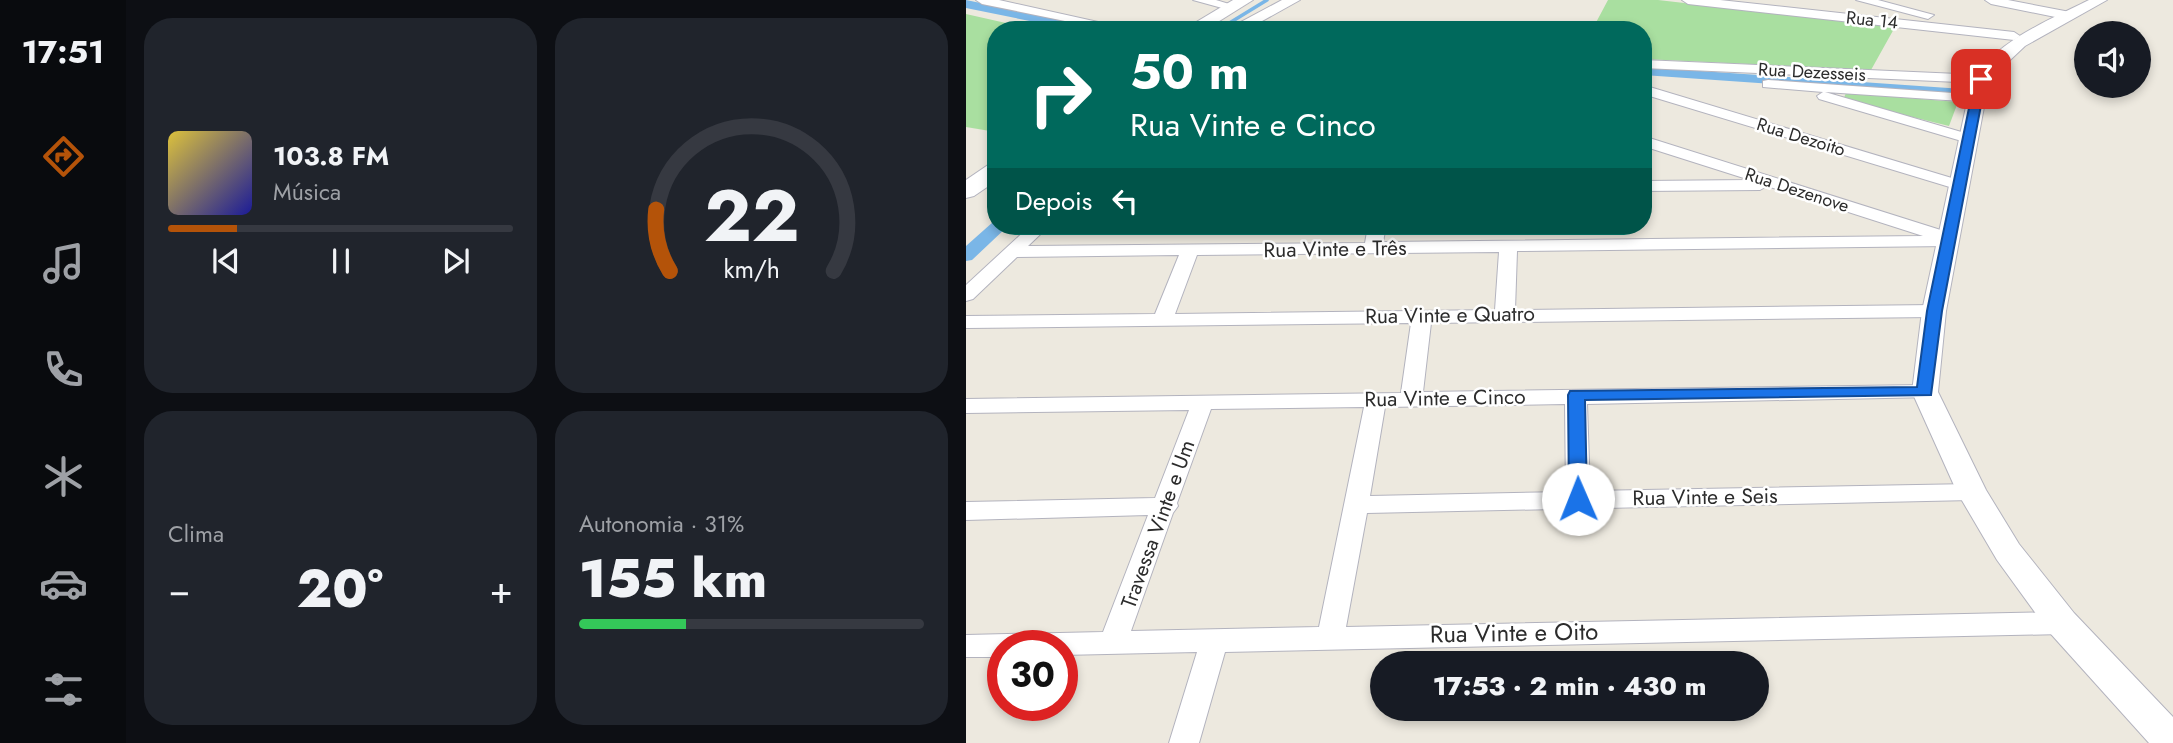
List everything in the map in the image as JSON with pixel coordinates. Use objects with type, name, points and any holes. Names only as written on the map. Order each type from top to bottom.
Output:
[{"type":"main road","points":[[1208,21],[1239,3]]},
{"type":"main road","points":[[966,191],[987,176]]},
{"type":"street","points":[[982,0],[1084,21]]},
{"type":"street","points":[[1199,0],[1239,3]]},
{"type":"street","points":[[1252,21],[1293,0]]},
{"type":"street","name":"Rua 14","points":[[1688,0],[2020,37]]},
{"type":"street","points":[[1724,0],[1749,6]]},
{"type":"street","points":[[1862,0],[2020,37]]},
{"type":"street","points":[[1991,0],[2070,16]]},
{"type":"street","points":[[2100,0],[2020,37],[1998,58],[1979,89],[1934,311],[1925,392],[1972,492],[2008,552],[2062,623],[2173,743]]},
{"type":"street","name":"Rua Dezesseis","points":[[1652,65],[1979,89]]},
{"type":"street","name":"Rua Dezesseis","points":[[1652,78],[1785,85],[1979,89]]},
{"type":"street","points":[[1785,85],[1970,139]]},
{"type":"street","name":"Rua Dezoito","points":[[1652,92],[1959,186]]},
{"type":"street","name":"Rua Dezenove","points":[[1652,144],[1950,240]]},
{"type":"street","points":[[1652,186],[1779,184]]},
{"type":"street","points":[[966,295],[1031,235]]},
{"type":"street","points":[[1373,248],[1375,235]]},
{"type":"street","name":"Rua Vinte e Três","points":[[1014,252],[1950,240]]},
{"type":"street","points":[[1505,314],[1508,247]]},
{"type":"street","points":[[1163,319],[1190,250]]},
{"type":"street","name":"Rua Vinte e Quatro","points":[[966,322],[1934,311]]},
{"type":"street","points":[[1411,398],[1422,316]]},
{"type":"street","name":"Rua Vinte e Cinco","points":[[966,406],[1925,392]]},
{"type":"street","points":[[1576,395],[1578,499]]},
{"type":"street","points":[[1331,636],[1376,399]]},
{"type":"street","name":"Travessa Vinte e Um","points":[[1112,644],[1166,506],[1202,403]]},
{"type":"street","name":"Rua Vinte e Seis","points":[[1354,505],[1972,492]]},
{"type":"street","points":[[966,511],[1166,506]]},
{"type":"street","name":"Rua Vinte e Oito","points":[[966,646],[1331,636],[2062,623]]},
{"type":"street","points":[[1184,743],[1214,640]]},
{"type":"green space","points":[[1608,0],[1658,0],[1895,27],[1871,70],[1652,59],[1652,21],[1597,21]]},
{"type":"green space","points":[[966,14],[997,21],[987,21],[987,130],[966,127]]},
{"type":"green space","points":[[1846,93],[1958,102],[1949,126],[1843,100]]},
{"type":"waterway","points":[[1233,21],[1267,0]]},
{"type":"waterway","points":[[966,4],[1049,21]]},
{"type":"waterway","points":[[1652,72],[1963,93]]},
{"type":"waterway","points":[[966,256],[989,235]]},
{"type":"route","points":[[1578,499],[1576,395],[1925,392],[1934,311],[1981,79]]}]
